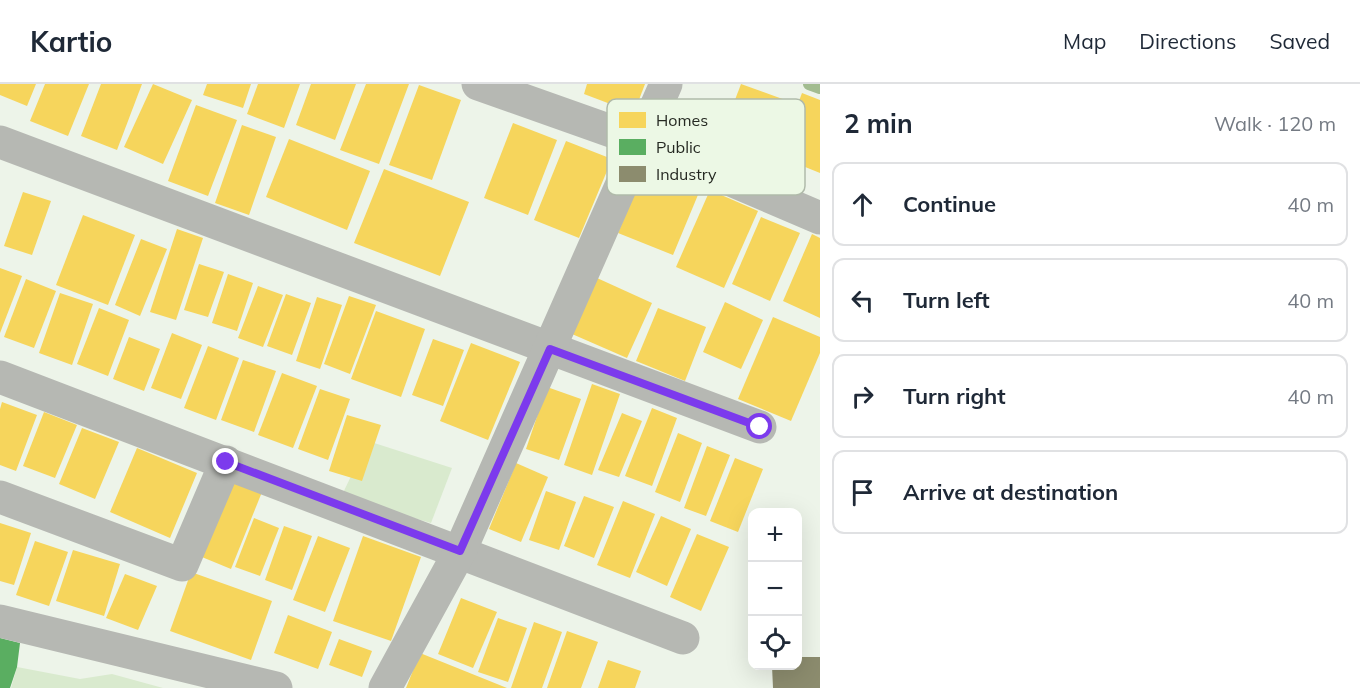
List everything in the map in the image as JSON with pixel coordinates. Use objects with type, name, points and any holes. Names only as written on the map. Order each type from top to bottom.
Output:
[{"type":"street","points":[[478,84],[607,130]]},
{"type":"street","points":[[660,99],[666,84]]},
{"type":"street","points":[[0,142],[760,427]]},
{"type":"street","points":[[385,688],[460,551],[618,195]]},
{"type":"street","points":[[766,195],[820,218]]},
{"type":"street","points":[[0,377],[460,551],[682,638]]},
{"type":"street","points":[[0,497],[182,565],[226,462]]},
{"type":"street","points":[[0,621],[276,688]]},
{"type":"green space","points":[[368,441],[452,468],[431,523],[341,497]]},
{"type":"green space","points":[[17,667],[80,679],[112,674],[163,688],[11,688]]},
{"type":"building: Homes","points":[[0,84],[36,84],[27,106],[0,95]]},
{"type":"building: Homes","points":[[45,84],[89,84],[68,136],[30,121]]},
{"type":"building: Homes","points":[[101,84],[142,84],[117,150],[81,136]]},
{"type":"building: Homes","points":[[153,84],[192,100],[163,164],[124,147]]},
{"type":"building: Homes","points":[[207,84],[251,84],[243,108],[203,95]]},
{"type":"building: Homes","points":[[258,84],[300,84],[284,128],[247,114]]},
{"type":"building: Homes","points":[[311,84],[356,84],[335,140],[296,125]]},
{"type":"building: Homes","points":[[366,84],[409,84],[379,164],[340,150]]},
{"type":"building: Homes","points":[[587,84],[645,84],[639,99],[607,99],[607,103],[584,94]]},
{"type":"building: Homes","points":[[741,84],[782,99],[735,99]]},
{"type":"building: Homes","points":[[419,85],[461,100],[432,180],[389,165]]},
{"type":"building: Homes","points":[[802,93],[820,100],[820,173],[805,167],[805,99],[800,99]]},
{"type":"building: Homes","points":[[196,105],[237,120],[208,196],[168,181]]},
{"type":"building: Homes","points":[[513,123],[557,140],[528,215],[484,198]]},
{"type":"building: Homes","points":[[242,125],[276,137],[249,215],[215,203]]},
{"type":"building: Homes","points":[[289,139],[370,171],[347,230],[266,197]]},
{"type":"building: Homes","points":[[566,141],[607,157],[607,171],[579,238],[534,220]]},
{"type":"building: Homes","points":[[384,169],[469,202],[440,276],[354,243]]},
{"type":"building: Homes","points":[[23,192],[51,201],[32,255],[4,246]]},
{"type":"building: Homes","points":[[634,195],[698,195],[673,255],[618,233]]},
{"type":"building: Homes","points":[[708,195],[721,195],[758,211],[724,288],[676,267]]},
{"type":"building: Homes","points":[[83,215],[135,235],[108,305],[56,285]]},
{"type":"building: Homes","points":[[761,217],[800,233],[770,301],[732,284]]},
{"type":"building: Homes","points":[[177,229],[203,238],[176,320],[150,312]]},
{"type":"building: Homes","points":[[812,234],[820,238],[820,318],[783,301]]},
{"type":"building: Homes","points":[[141,239],[167,249],[140,316],[115,305]]},
{"type":"building: Homes","points":[[199,264],[224,272],[208,317],[184,310]]},
{"type":"building: Homes","points":[[0,268],[22,276],[0,333]]},
{"type":"building: Homes","points":[[228,274],[253,283],[237,331],[212,323]]},
{"type":"building: Homes","points":[[597,278],[652,303],[627,358],[572,334]]},
{"type":"building: Homes","points":[[26,279],[56,291],[34,348],[4,337]]},
{"type":"building: Homes","points":[[258,286],[283,295],[263,347],[238,338]]},
{"type":"building: Homes","points":[[60,293],[93,304],[72,365],[39,353]]},
{"type":"building: Homes","points":[[286,294],[311,303],[292,355],[267,346]]},
{"type":"building: Homes","points":[[349,296],[376,305],[350,374],[324,364]]},
{"type":"building: Homes","points":[[317,297],[342,305],[320,369],[296,361]]},
{"type":"building: Homes","points":[[725,302],[763,320],[741,369],[703,352]]},
{"type":"building: Homes","points":[[99,308],[129,320],[108,376],[77,364]]},
{"type":"building: Homes","points":[[658,308],[706,327],[685,381],[636,361]]},
{"type":"building: Homes","points":[[376,311],[425,329],[401,397],[351,379]]},
{"type":"building: Homes","points":[[773,317],[820,337],[820,353],[791,421],[738,399]]},
{"type":"building: Homes","points":[[172,333],[202,345],[181,399],[151,388]]},
{"type":"building: Homes","points":[[129,337],[160,349],[144,391],[113,379]]},
{"type":"building: Homes","points":[[433,339],[464,350],[443,406],[412,395]]},
{"type":"building: Homes","points":[[471,343],[520,362],[488,440],[440,421]]},
{"type":"building: Homes","points":[[208,346],[239,358],[216,420],[184,408]]},
{"type":"building: Homes","points":[[243,360],[276,371],[254,432],[221,420]]},
{"type":"building: Homes","points":[[282,373],[317,386],[293,448],[258,435]]},
{"type":"building: Homes","points":[[592,384],[620,394],[592,475],[564,465]]},
{"type":"building: Homes","points":[[547,387],[581,399],[559,460],[526,449]]},
{"type":"building: Homes","points":[[320,389],[350,399],[328,460],[298,449]]},
{"type":"building: Homes","points":[[2,402],[37,415],[16,471],[0,465]]},
{"type":"building: Homes","points":[[652,408],[677,418],[652,486],[625,476]]},
{"type":"building: Homes","points":[[44,412],[77,425],[55,478],[23,466]]},
{"type":"building: Homes","points":[[622,413],[642,421],[619,477],[598,470]]},
{"type":"building: Homes","points":[[347,415],[381,425],[362,481],[329,471]]},
{"type":"building: Homes","points":[[82,428],[119,442],[95,499],[59,484]]},
{"type":"building: Homes","points":[[678,433],[702,443],[680,502],[655,492]]},
{"type":"building: Homes","points":[[707,446],[730,455],[706,516],[684,508]]},
{"type":"building: Homes","points":[[137,448],[197,473],[170,538],[110,512]]},
{"type":"building: Homes","points":[[735,458],[763,469],[738,532],[710,521]]},
{"type":"building: Homes","points":[[516,463],[548,477],[521,542],[489,529]]},
{"type":"building: Homes","points":[[229,478],[262,492],[231,569],[197,555]]},
{"type":"building: Homes","points":[[546,491],[576,502],[559,550],[529,540]]},
{"type":"building: Homes","points":[[584,496],[614,507],[594,558],[564,546]]},
{"type":"building: Homes","points":[[623,501],[655,514],[630,578],[597,565]]},
{"type":"building: Homes","points":[[661,516],[691,529],[667,586],[636,572]]},
{"type":"building: Homes","points":[[254,518],[279,528],[260,576],[235,567]]},
{"type":"building: Homes","points":[[0,523],[31,533],[14,585],[0,581]]},
{"type":"building: Homes","points":[[284,526],[312,536],[292,590],[265,580]]},
{"type":"building: Homes","points":[[697,534],[729,547],[701,611],[670,597]]},
{"type":"building: Homes","points":[[318,536],[350,548],[325,612],[293,600]]},
{"type":"building: Homes","points":[[363,536],[421,557],[391,641],[333,621]]},
{"type":"building: Homes","points":[[35,541],[68,552],[49,606],[16,595]]},
{"type":"building: Homes","points":[[73,550],[120,564],[104,616],[56,601]]},
{"type":"building: Homes","points":[[191,572],[272,601],[251,660],[170,631]]},
{"type":"building: Homes","points":[[125,574],[157,586],[138,630],[106,618]]},
{"type":"building: Homes","points":[[461,598],[497,612],[473,668],[438,654]]},
{"type":"building: Homes","points":[[288,615],[332,632],[318,669],[274,653]]},
{"type":"building: Homes","points":[[498,618],[527,628],[508,682],[478,672]]},
{"type":"building: Homes","points":[[534,622],[562,632],[542,688],[511,688]]},
{"type":"building: Homes","points":[[567,631],[598,642],[581,688],[547,688]]},
{"type":"building: Homes","points":[[339,639],[372,651],[362,677],[329,665]]},
{"type":"building: Homes","points":[[420,653],[507,688],[406,688]]},
{"type":"building: Homes","points":[[608,660],[641,671],[635,688],[598,688]]},
{"type":"building: Public","points":[[0,638],[20,643],[17,667],[10,688],[0,688]]},
{"type":"building: Industry","points":[[802,657],[820,657],[820,688],[773,688],[772,670],[802,670]]},
{"type":"waterway","points":[[809,84],[820,88]]},
{"type":"route","points":[[226,462],[460,551],[550,349],[760,427]]}]
